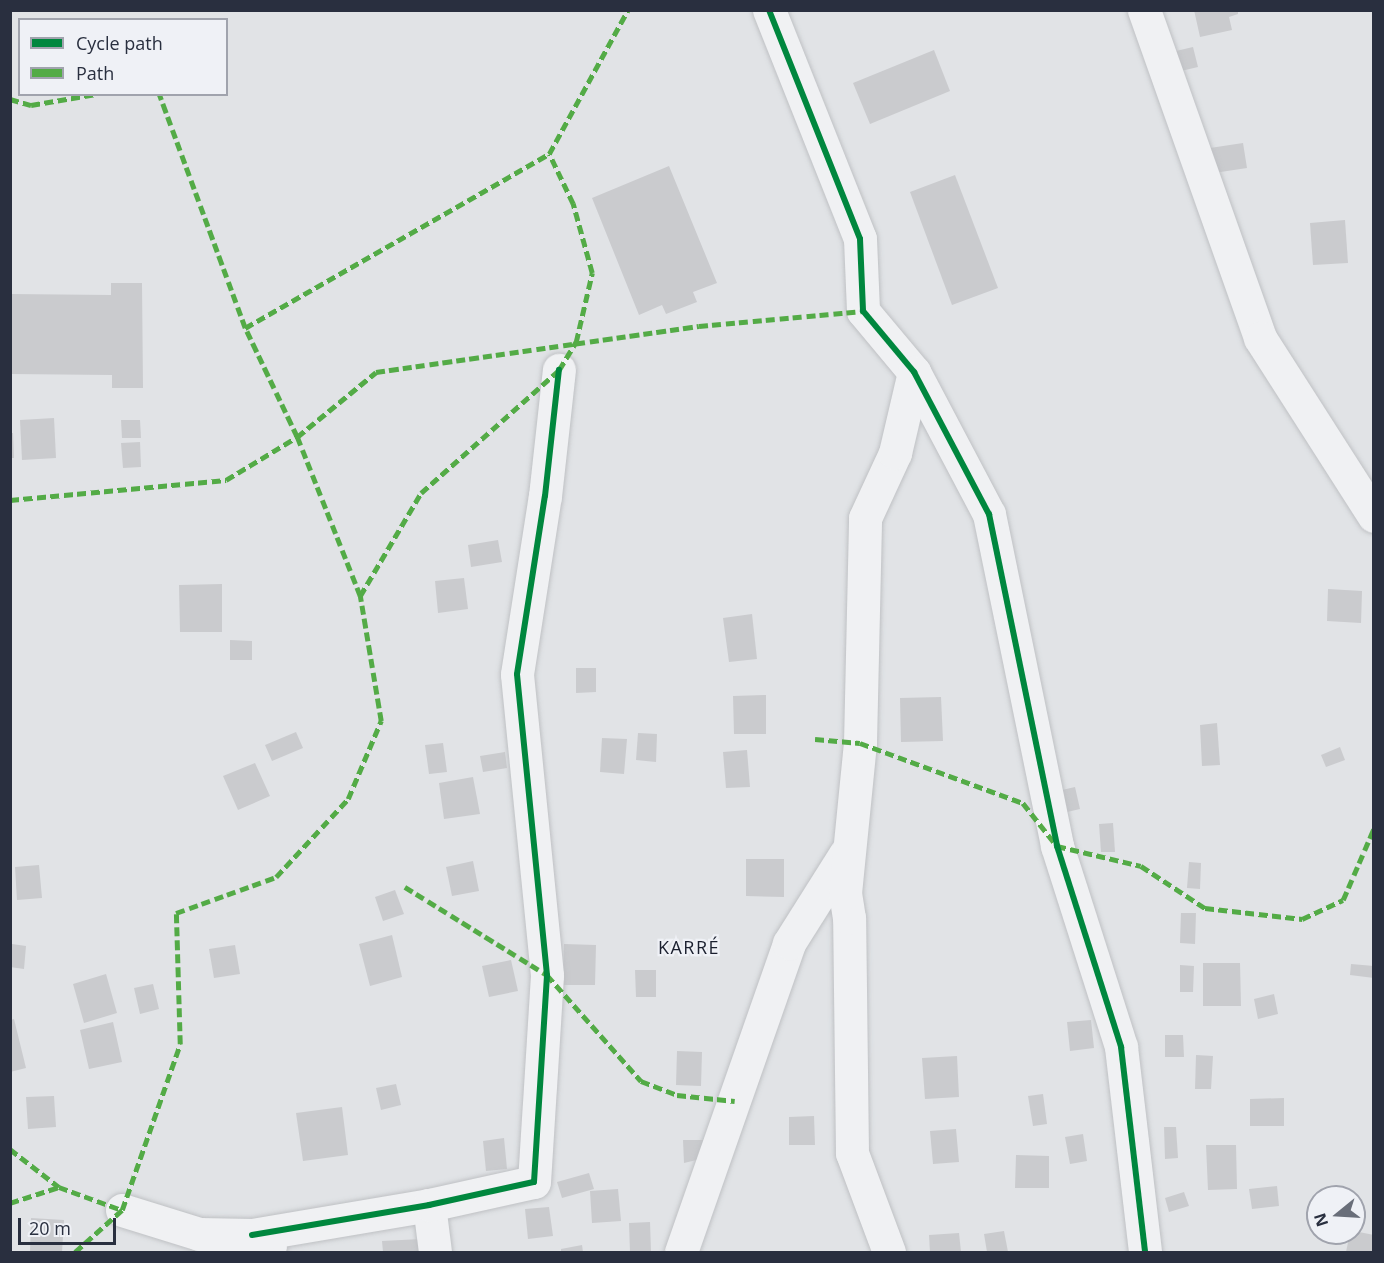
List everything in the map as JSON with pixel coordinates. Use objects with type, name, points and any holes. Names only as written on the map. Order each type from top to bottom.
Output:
[{"type":"street","points":[[769,10],[860,239],[863,311],[914,372],[989,514],[1057,846],[1121,1047],[1145,1252]]},
{"type":"street","points":[[1144,10],[1260,338],[1374,516]]},
{"type":"street","points":[[122,1210],[199,1234],[252,1234],[429,1205],[534,1182],[547,975],[517,674],[545,496],[559,370]]},
{"type":"street","points":[[889,1252],[852,1153],[849,918],[844,893],[860,743],[865,518],[895,453],[914,372]]},
{"type":"street","points":[[681,1252],[789,943],[847,851]]},
{"type":"street","points":[[429,1205],[435,1252]]},
{"type":"street","points":[[252,1234],[281,1252]]},
{"type":"building","points":[[1194,10],[1238,10],[1238,14],[1229,17],[1232,30],[1200,37]]},
{"type":"building","points":[[1193,47],[1198,67],[1181,71],[1176,51]]},
{"type":"building","points":[[934,50],[950,91],[870,124],[853,83]]},
{"type":"building","points":[[1243,143],[1247,168],[1214,173],[1210,148]]},
{"type":"building","points":[[669,166],[717,283],[693,292],[697,302],[666,314],[662,305],[639,315],[592,198]]},
{"type":"building","points":[[955,175],[998,288],[952,305],[910,192]]},
{"type":"building","points":[[1345,220],[1348,263],[1313,265],[1310,223]]},
{"type":"building","points":[[111,283],[142,283],[143,388],[112,388],[112,375],[10,374],[10,294],[111,295]]},
{"type":"building","points":[[54,418],[56,458],[22,460],[20,420]]},
{"type":"building","points":[[121,420],[140,420],[141,438],[122,438]]},
{"type":"building","points":[[10,433],[13,433],[14,458],[10,458]]},
{"type":"building","points":[[140,442],[141,467],[123,468],[121,443]]},
{"type":"building","points":[[498,540],[502,562],[471,567],[468,545]]},
{"type":"building","points":[[464,578],[468,609],[438,613],[435,581]]},
{"type":"building","points":[[222,584],[222,632],[180,632],[179,585]]},
{"type":"building","points":[[1328,589],[1362,591],[1361,623],[1327,621]]},
{"type":"building","points":[[752,614],[757,659],[729,662],[723,618]]},
{"type":"building","points":[[230,640],[252,641],[252,660],[230,660]]},
{"type":"building","points":[[576,668],[596,668],[596,692],[576,693]]},
{"type":"building","points":[[766,695],[766,734],[734,734],[733,696]]},
{"type":"building","points":[[941,697],[943,741],[901,742],[900,698]]},
{"type":"building","points":[[1217,723],[1220,765],[1202,766],[1200,725]]},
{"type":"building","points":[[296,732],[303,748],[272,761],[265,745]]},
{"type":"building","points":[[638,733],[657,734],[656,762],[636,760]]},
{"type":"building","points":[[602,738],[627,739],[624,774],[600,772]]},
{"type":"building","points":[[443,743],[447,772],[429,774],[425,745]]},
{"type":"building","points":[[1340,747],[1345,760],[1326,767],[1321,755]]},
{"type":"building","points":[[747,750],[750,787],[726,788],[723,752]]},
{"type":"building","points":[[505,752],[507,768],[483,772],[480,756]]},
{"type":"building","points":[[255,763],[270,796],[238,810],[223,776]]},
{"type":"building","points":[[473,777],[480,814],[444,819],[439,783]]},
{"type":"building","points":[[1075,787],[1080,809],[1067,812],[1062,790]]},
{"type":"building","points":[[1113,823],[1115,852],[1101,852],[1099,824]]},
{"type":"building","points":[[746,859],[784,859],[784,897],[746,896]]},
{"type":"building","points":[[473,861],[479,891],[452,896],[446,867]]},
{"type":"building","points":[[1189,862],[1201,863],[1200,889],[1187,888]]},
{"type":"building","points":[[39,865],[42,898],[17,900],[15,867]]},
{"type":"building","points":[[395,890],[404,914],[383,921],[375,897]]},
{"type":"building","points":[[1181,913],[1196,913],[1195,944],[1180,943]]},
{"type":"building","points":[[392,935],[402,977],[370,986],[359,944]]},
{"type":"building","points":[[12,944],[26,946],[24,969],[10,967]]},
{"type":"building","points":[[564,944],[596,945],[595,985],[563,985]]},
{"type":"building","points":[[235,945],[240,974],[214,978],[209,949]]},
{"type":"building","points":[[511,960],[518,991],[489,997],[482,966]]},
{"type":"building","points":[[1203,963],[1240,963],[1241,1006],[1203,1006]]},
{"type":"building","points":[[1351,964],[1374,966],[1374,978],[1350,975]]},
{"type":"building","points":[[1180,965],[1194,966],[1193,992],[1180,992]]},
{"type":"building","points":[[635,970],[656,970],[656,997],[636,997]]},
{"type":"building","points":[[106,974],[117,1013],[84,1023],[73,984]]},
{"type":"building","points":[[153,984],[159,1009],[140,1014],[134,988]]},
{"type":"building","points":[[1274,994],[1278,1014],[1258,1019],[1254,999]]},
{"type":"building","points":[[14,1019],[26,1068],[10,1072],[10,1020]]},
{"type":"building","points":[[1091,1020],[1094,1048],[1070,1051],[1067,1022]]},
{"type":"building","points":[[113,1022],[122,1062],[89,1069],[80,1030]]},
{"type":"building","points":[[1165,1035],[1183,1035],[1184,1057],[1165,1057]]},
{"type":"building","points":[[677,1051],[702,1052],[701,1086],[676,1085]]},
{"type":"building","points":[[1196,1055],[1213,1056],[1211,1089],[1195,1089]]},
{"type":"building","points":[[957,1056],[959,1097],[925,1099],[922,1058]]},
{"type":"building","points":[[396,1084],[401,1105],[381,1110],[376,1088]]},
{"type":"building","points":[[1043,1094],[1047,1124],[1033,1126],[1028,1096]]},
{"type":"building","points":[[54,1096],[56,1127],[28,1129],[26,1097]]},
{"type":"building","points":[[1284,1098],[1284,1126],[1250,1126],[1250,1099]]},
{"type":"building","points":[[342,1107],[348,1155],[303,1161],[296,1113]]},
{"type":"building","points":[[814,1116],[815,1145],[789,1145],[789,1117]]},
{"type":"building","points":[[1164,1127],[1176,1127],[1178,1158],[1165,1159]]},
{"type":"building","points":[[956,1129],[959,1162],[933,1164],[930,1131]]},
{"type":"building","points":[[1083,1134],[1087,1161],[1070,1164],[1065,1137]]},
{"type":"building","points":[[504,1138],[507,1169],[486,1171],[483,1141]]},
{"type":"building","points":[[683,1140],[705,1140],[705,1158],[684,1163]]},
{"type":"building","points":[[1206,1145],[1236,1145],[1237,1189],[1208,1190]]},
{"type":"building","points":[[1016,1155],[1049,1156],[1049,1188],[1015,1188]]},
{"type":"building","points":[[589,1173],[594,1189],[562,1198],[557,1182]]},
{"type":"building","points":[[1277,1186],[1279,1206],[1252,1209],[1249,1189]]},
{"type":"building","points":[[618,1189],[621,1221],[592,1223],[590,1191]]},
{"type":"building","points":[[1184,1192],[1189,1206],[1169,1212],[1165,1198]]},
{"type":"building","points":[[549,1207],[553,1236],[528,1239],[525,1209]]},
{"type":"building","points":[[31,1218],[64,1220],[62,1252],[30,1252]]},
{"type":"building","points":[[650,1222],[651,1252],[630,1252],[629,1223]]},
{"type":"building","points":[[1004,1231],[1008,1252],[987,1252],[984,1234]]},
{"type":"building","points":[[959,1233],[961,1252],[930,1252],[929,1235]]},
{"type":"building","points":[[1366,1233],[1374,1235],[1374,1252],[1346,1252],[1347,1245],[1366,1245]]},
{"type":"building","points":[[421,1239],[422,1252],[383,1252],[382,1241]]},
{"type":"building","points":[[582,1245],[583,1252],[561,1252],[561,1249]]},
{"type":"marked path","points":[[245,328],[549,154],[628,10]]},
{"type":"marked path","points":[[10,99],[31,105],[84,96]]},
{"type":"marked path","points":[[10,1149],[59,1187],[122,1210],[180,1044],[176,913],[276,877],[348,799],[381,721],[360,596],[297,437],[245,328],[160,96]]},
{"type":"marked path","points":[[360,596],[421,493],[559,370],[576,342],[592,273],[573,204],[549,154]]},
{"type":"marked path","points":[[10,500],[226,480],[297,437],[376,372],[699,326],[863,311]]},
{"type":"marked path","points":[[815,739],[860,743],[1023,803],[1057,846],[1141,866],[1205,908],[1302,919],[1343,900],[1374,828]]},
{"type":"marked path","points":[[405,887],[547,975],[641,1081],[677,1095],[735,1101]]},
{"type":"marked path","points":[[10,1203],[59,1187]]},
{"type":"marked path","points":[[75,1252],[122,1210]]},
{"type":"cycle path","points":[[769,10],[860,239],[863,311],[914,372],[989,514],[1057,846],[1121,1047],[1145,1252]]},
{"type":"cycle path","points":[[252,1235],[429,1205],[534,1182],[547,975],[517,674],[545,496],[559,370]]},
{"type":"district","name":"KARRÉ","points":[[689,947]]}]
